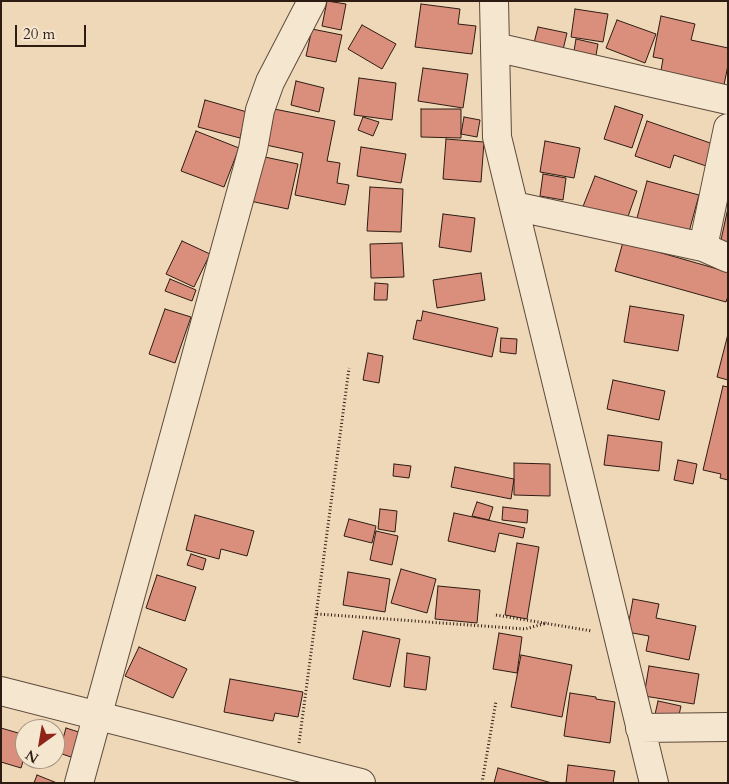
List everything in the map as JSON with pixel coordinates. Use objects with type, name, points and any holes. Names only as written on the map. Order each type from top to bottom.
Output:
[{"type":"street","points":[[79,783],[253,149],[260,110],[270,82],[312,1]]},
{"type":"street","points":[[494,1],[497,137],[654,783]]},
{"type":"street","points":[[495,47],[728,100]]},
{"type":"street","points":[[703,247],[728,128]]},
{"type":"street","points":[[514,206],[703,247],[728,258]]},
{"type":"street","points":[[1,691],[296,766],[331,779],[360,783]]},
{"type":"street","points":[[640,728],[728,727]]},
{"type":"path","points":[[296,766],[349,368]]},
{"type":"path","points":[[317,614],[524,630],[547,624]]},
{"type":"path","points":[[496,615],[618,636]]},
{"type":"path","points":[[482,783],[496,701]]},
{"type":"building","points":[[327,1],[346,4],[341,30],[322,26]]},
{"type":"building","points":[[421,4],[460,9],[458,24],[476,26],[472,54],[415,47]]},
{"type":"building","points":[[575,9],[608,14],[603,42],[571,37]]},
{"type":"building","points":[[661,16],[695,24],[691,40],[728,48],[728,65],[723,90],[660,76],[663,59],[653,57]]},
{"type":"building","points":[[617,20],[656,34],[645,63],[606,48]]},
{"type":"building","points":[[362,25],[396,44],[382,69],[348,49]]},
{"type":"building","points":[[538,27],[567,33],[562,54],[533,47]]},
{"type":"building","points":[[312,29],[342,35],[336,62],[306,56]]},
{"type":"building","points":[[576,39],[598,44],[595,61],[573,57]]},
{"type":"building","points":[[423,68],[468,74],[463,108],[418,101]]},
{"type":"building","points":[[359,78],[396,83],[392,120],[354,115]]},
{"type":"building","points":[[296,81],[324,88],[319,112],[291,105]]},
{"type":"building","points":[[205,100],[247,112],[240,138],[198,127]]},
{"type":"building","points":[[615,106],[643,115],[632,148],[604,139]]},
{"type":"building","points":[[274,109],[335,121],[327,161],[340,163],[337,183],[349,185],[345,205],[295,195],[303,153],[266,145]]},
{"type":"building","points":[[421,109],[461,109],[461,138],[421,137]]},
{"type":"building","points":[[363,117],[379,122],[373,136],[358,130]]},
{"type":"building","points":[[464,117],[480,120],[477,137],[461,134]]},
{"type":"building","points":[[647,121],[716,145],[709,167],[674,155],[670,168],[635,156]]},
{"type":"building","points":[[196,131],[239,148],[224,187],[181,171]]},
{"type":"building","points":[[446,139],[484,142],[481,182],[443,179]]},
{"type":"building","points":[[545,141],[580,148],[574,178],[540,172]]},
{"type":"building","points":[[361,147],[406,154],[401,183],[357,176]]},
{"type":"building","points":[[260,156],[298,164],[288,209],[250,201]]},
{"type":"building","points":[[543,174],[566,178],[563,200],[540,196]]},
{"type":"building","points":[[595,176],[637,191],[625,225],[582,209]]},
{"type":"building","points":[[647,181],[699,195],[686,243],[634,229]]},
{"type":"building","points":[[370,187],[403,189],[401,232],[367,231]]},
{"type":"building","points":[[728,208],[728,251],[719,249]]},
{"type":"building","points":[[443,214],[475,218],[471,252],[439,247]]},
{"type":"building","points":[[182,241],[210,254],[194,287],[166,274]]},
{"type":"building","points":[[623,242],[728,272],[728,296],[726,302],[615,271]]},
{"type":"building","points":[[402,243],[404,277],[371,278],[370,244]]},
{"type":"building","points":[[481,273],[485,300],[437,308],[433,280]]},
{"type":"building","points":[[170,279],[196,290],[192,301],[165,291]]},
{"type":"building","points":[[375,283],[388,284],[387,300],[374,300]]},
{"type":"building","points":[[630,306],[684,315],[678,351],[624,342]]},
{"type":"building","points":[[165,309],[191,317],[175,363],[149,354]]},
{"type":"building","points":[[423,311],[498,328],[492,357],[413,339],[417,320],[421,321]]},
{"type":"building","points":[[728,334],[728,380],[717,377]]},
{"type":"building","points":[[501,338],[517,339],[516,354],[500,352]]},
{"type":"building","points":[[368,353],[383,356],[379,383],[363,380]]},
{"type":"building","points":[[613,380],[665,391],[659,420],[607,409]]},
{"type":"building","points":[[723,386],[728,387],[728,480],[720,478],[721,474],[703,470]]},
{"type":"building","points":[[608,435],[662,442],[659,471],[604,465]]},
{"type":"building","points":[[678,460],[697,464],[693,484],[674,480]]},
{"type":"building","points":[[514,463],[550,464],[550,496],[514,495]]},
{"type":"building","points":[[394,464],[411,466],[409,478],[393,476]]},
{"type":"building","points":[[455,467],[514,479],[511,499],[451,487]]},
{"type":"building","points":[[477,502],[493,507],[489,520],[472,516]]},
{"type":"building","points":[[503,507],[528,510],[527,523],[502,520]]},
{"type":"building","points":[[380,509],[397,511],[395,532],[378,529]]},
{"type":"building","points":[[454,513],[525,528],[523,538],[499,533],[495,552],[448,541]]},
{"type":"building","points":[[195,515],[254,531],[247,556],[221,549],[219,559],[186,550]]},
{"type":"building","points":[[349,519],[376,526],[372,543],[344,536]]},
{"type":"building","points":[[376,531],[398,536],[392,565],[370,560]]},
{"type":"building","points":[[517,543],[539,547],[527,619],[505,615]]},
{"type":"building","points":[[191,554],[206,559],[203,570],[187,565]]},
{"type":"building","points":[[401,569],[436,579],[427,613],[391,603]]},
{"type":"building","points":[[348,572],[390,579],[385,612],[343,605]]},
{"type":"building","points":[[157,575],[196,587],[185,621],[146,608]]},
{"type":"building","points":[[438,586],[480,590],[477,623],[435,619]]},
{"type":"building","points":[[633,599],[659,604],[656,618],[696,626],[689,660],[646,651],[649,636],[627,632]]},
{"type":"building","points":[[363,631],[400,639],[390,687],[353,679]]},
{"type":"building","points":[[499,633],[522,637],[517,673],[493,669]]},
{"type":"building","points":[[139,647],[187,669],[173,698],[125,676]]},
{"type":"building","points":[[407,653],[430,657],[426,690],[404,687]]},
{"type":"building","points":[[521,655],[572,665],[562,717],[511,707]]},
{"type":"building","points":[[649,666],[699,674],[694,704],[644,696]]},
{"type":"building","points":[[230,679],[303,692],[298,717],[275,713],[273,721],[224,712]]},
{"type":"building","points":[[570,693],[615,702],[610,743],[564,736]]},
{"type":"building","points":[[658,701],[681,706],[677,724],[654,719]]},
{"type":"building","points":[[1,728],[15,732],[15,766],[1,762]]},
{"type":"building","points":[[66,728],[85,734],[77,759],[65,755]]},
{"type":"building","points":[[568,765],[615,771],[613,783],[566,783]]},
{"type":"building","points":[[498,768],[552,783],[494,783]]},
{"type":"building","points":[[37,775],[57,783],[34,783]]}]
